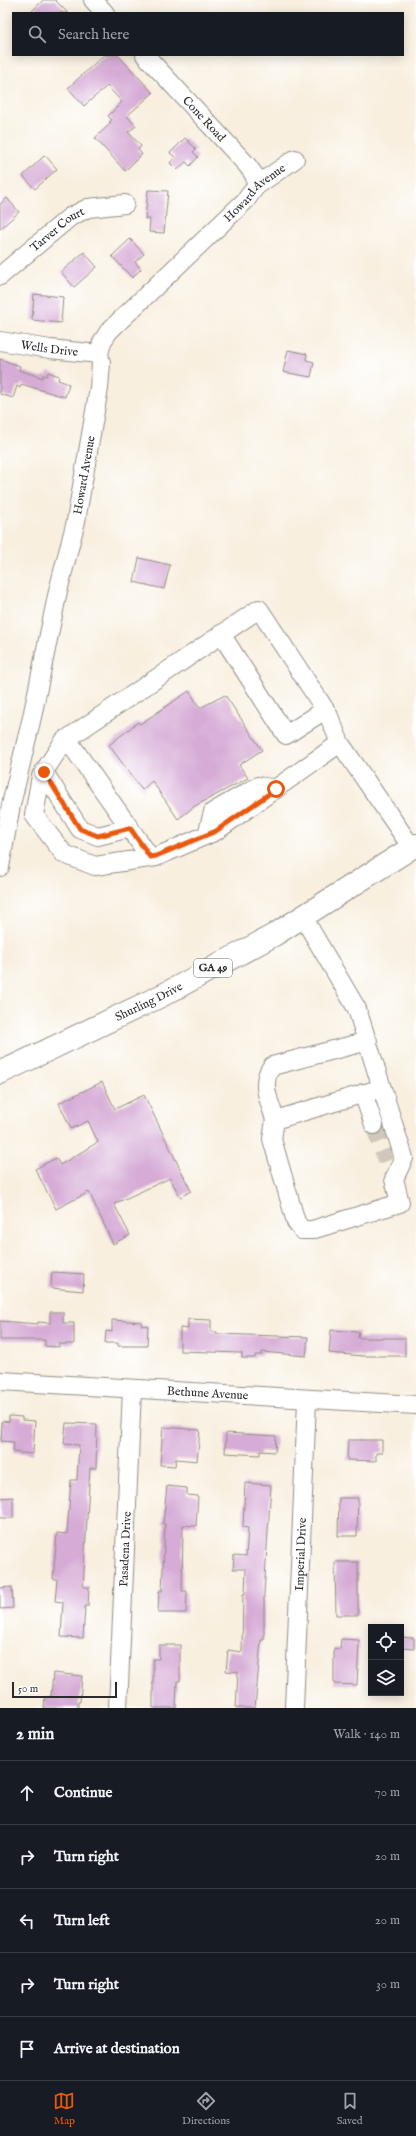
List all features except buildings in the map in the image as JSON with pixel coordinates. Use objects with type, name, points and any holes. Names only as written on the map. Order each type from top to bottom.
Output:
[{"type":"main road","name":"Shurling Drive","points":[[0,1073],[163,995],[274,935],[414,847]]},
{"type":"street","points":[[93,0],[104,12]]},
{"type":"street","name":"Cone Road","points":[[145,56],[247,165],[255,176],[256,186]]},
{"type":"street","name":"Howard Avenue","points":[[1,859],[58,591],[76,521],[99,388],[101,363],[99,354],[102,342],[109,331],[246,200],[256,186],[294,159]]},
{"type":"street","name":"Tarver Court","points":[[0,276],[70,217],[88,208],[125,204]]},
{"type":"street","name":"Wells Drive","points":[[0,341],[50,349],[99,354]]},
{"type":"street","points":[[340,743],[216,831],[207,836],[150,857],[96,866],[64,854],[34,815],[41,776],[64,741],[259,609],[325,710],[340,743],[414,847]]},
{"type":"street","points":[[222,634],[286,736],[325,710]]},
{"type":"street","points":[[67,739],[150,857]]},
{"type":"street","points":[[44,772],[80,829],[98,836],[130,828]]},
{"type":"street","points":[[6,832],[34,815]]},
{"type":"street","points":[[303,917],[357,1009],[368,1040],[404,1158],[394,1179]]},
{"type":"street","points":[[368,1040],[272,1066],[267,1073],[265,1083],[275,1120],[272,1140],[296,1222],[302,1230],[312,1230],[400,1203],[394,1179],[387,1161]]},
{"type":"street","points":[[275,1120],[382,1088]]},
{"type":"street","points":[[363,1093],[374,1125]]},
{"type":"street","name":"Bethune Avenue","points":[[0,1381],[132,1390],[416,1405]]},
{"type":"street","name":"Pasadena Drive","points":[[118,1708],[132,1390]]},
{"type":"street","name":"Imperial Drive","points":[[294,1708],[307,1400]]},
{"type":"tunnel","points":[[374,1125],[387,1161]]},
{"type":"route","points":[[44,772],[80,829],[98,836],[130,828],[150,857],[156,856],[216,831],[276,789]]}]
